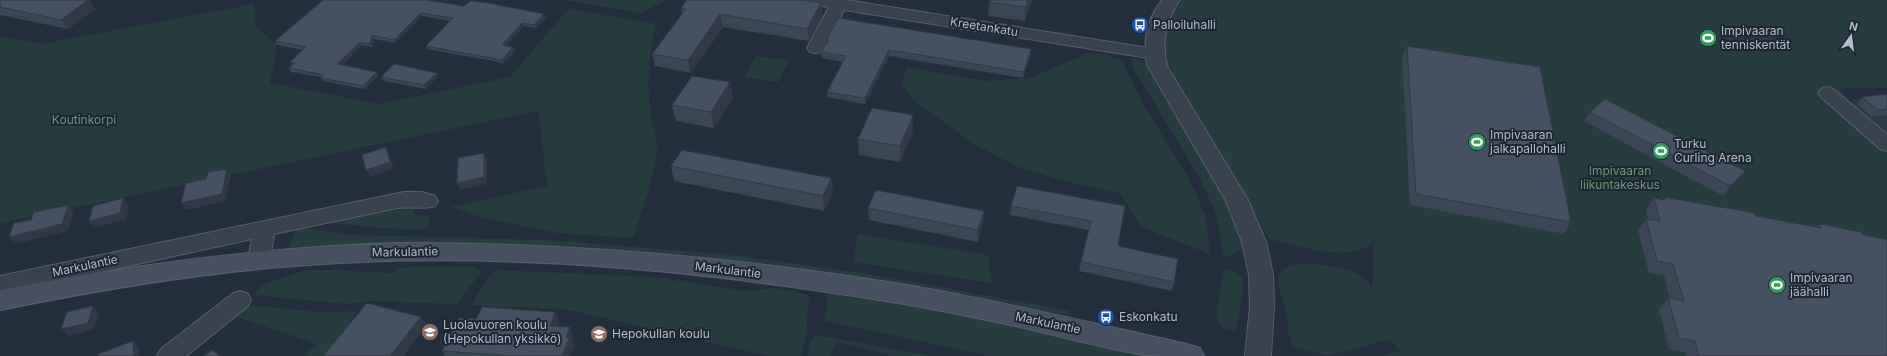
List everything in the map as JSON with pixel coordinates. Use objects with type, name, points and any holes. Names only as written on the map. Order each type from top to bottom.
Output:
[{"type":"main road","name":"Markulantie","points":[[0,300],[146,274],[259,260],[345,254],[450,251],[522,253],[662,262],[834,284],[920,297],[1050,323],[1191,356]]},
{"type":"street","name":"Kreetankatu","points":[[814,0],[1155,54]]},
{"type":"street","points":[[1171,0],[1164,10],[1158,26],[1155,54],[1157,65],[1237,200],[1254,242],[1261,283],[1262,306],[1258,356]]},
{"type":"street","points":[[816,48],[839,4]]},
{"type":"street","points":[[1827,94],[1887,144]]},
{"type":"street","name":"Markulantie","points":[[0,285],[408,198],[419,198],[428,201]]},
{"type":"street","points":[[259,260],[264,228]]},
{"type":"street","points":[[169,356],[240,300]]},
{"type":"green space","points":[[564,0],[667,0],[641,13]]},
{"type":"green space","name":"Impivaaran liikuntakeskus","points":[[1183,0],[1887,0],[1887,88],[1840,88],[1848,101],[1869,95],[1887,95],[1887,356],[1384,356],[1400,351],[1390,339],[1329,356],[1293,347],[1289,339],[1287,316],[1279,287],[1280,273],[1285,268],[1293,265],[1326,265],[1356,273],[1364,278],[1372,288],[1374,242],[1363,248],[1350,252],[1337,253],[1309,249],[1269,239],[1256,214],[1172,73],[1165,52],[1164,38],[1168,24],[1174,12]]},
{"type":"green space","name":"Koutinkorpi","points":[[254,4],[255,25],[277,45],[270,83],[379,104],[510,77],[568,9],[656,24],[650,59],[649,103],[657,142],[656,158],[648,192],[633,238],[557,233],[480,217],[451,207],[547,186],[538,111],[0,223],[0,36],[41,44]]},
{"type":"green space","points":[[1088,53],[1105,55],[1122,60],[1143,104],[1188,177],[1198,198],[1206,218],[1210,254],[1141,227],[1120,193],[1068,182],[1018,167],[977,146],[914,101],[901,84],[907,67],[985,81],[1030,78]]},
{"type":"green space","points":[[756,56],[789,60],[778,82],[744,77]]},
{"type":"green space","points":[[1133,57],[1144,63],[1222,193],[1234,216],[1242,245],[1235,254],[1223,257],[1220,232],[1215,212],[1199,177],[1133,68]]},
{"type":"green space","points":[[413,205],[415,214],[420,216],[430,215],[429,226],[423,230],[380,228],[319,222]]},
{"type":"green space","points":[[297,227],[356,235],[547,240],[723,254],[864,273],[1070,311],[1069,314],[1045,312],[915,287],[758,264],[635,253],[496,243],[452,243],[288,249]]},
{"type":"green space","points":[[858,234],[988,255],[992,283],[853,262]]},
{"type":"green space","points":[[427,266],[475,267],[481,272],[457,304],[368,301],[349,304],[253,295],[264,284],[305,270],[391,273],[400,268]]},
{"type":"green space","points":[[497,270],[652,277],[745,291],[776,288],[809,295],[806,336],[801,356],[768,356],[574,311],[545,308],[471,305],[489,277]]},
{"type":"green space","points":[[1226,270],[1237,272],[1244,281],[1236,331],[1223,328],[1216,319],[1223,272]]},
{"type":"green space","points":[[827,293],[985,320],[1140,356],[991,356],[825,321]]},
{"type":"green space","points":[[245,305],[318,312],[356,311],[350,321],[354,327],[332,356],[303,356],[317,344],[231,315]]},
{"type":"green space","points":[[816,335],[931,356],[894,356],[837,342],[830,356],[808,356],[811,339]]},
{"type":"building","points":[[0,0],[88,0],[61,20],[0,7]]},
{"type":"building","points":[[323,0],[426,0],[464,6],[471,1],[544,14],[534,25],[522,23],[502,45],[513,47],[502,60],[426,46],[453,18],[421,13],[394,40],[372,35],[370,44],[360,42],[337,64],[377,72],[363,86],[321,78],[324,75],[289,68],[295,63],[290,62],[306,47],[275,41]]},
{"type":"building","points":[[687,0],[803,0],[821,3],[807,29],[720,14],[688,60],[652,54],[686,9],[681,8]]},
{"type":"building","points":[[990,0],[1028,0],[1026,7],[989,2]]},
{"type":"building","points":[[838,18],[1031,49],[1024,72],[889,50],[865,98],[827,92],[846,56],[821,52],[829,40],[827,40]]},
{"type":"building","name":"Impivaaran jalkapallohalli","points":[[1407,46],[1540,67],[1571,222],[1416,194]]},
{"type":"building","points":[[394,64],[437,73],[424,85],[381,77]]},
{"type":"building","points":[[692,76],[730,82],[711,112],[672,105]]},
{"type":"building","points":[[1887,94],[1887,109],[1878,110],[1862,97]]},
{"type":"building","points":[[1605,99],[1745,171],[1730,186],[1590,112]]},
{"type":"building","points":[[872,108],[913,115],[900,146],[858,139]]},
{"type":"building","points":[[386,147],[390,162],[366,170],[362,155]]},
{"type":"building","points":[[682,150],[831,178],[823,196],[671,166]]},
{"type":"building","points":[[484,153],[484,177],[457,183],[458,158]]},
{"type":"building","points":[[227,169],[222,194],[181,203],[186,183],[206,179],[208,172]]},
{"type":"building","points":[[1017,186],[1125,206],[1118,246],[1178,259],[1174,282],[1081,262],[1091,221],[1011,206]]},
{"type":"building","points":[[876,190],[984,211],[978,230],[868,208]]},
{"type":"building","name":"Impivaaran jäähalli","points":[[1664,197],[1755,213],[1756,216],[1821,228],[1820,224],[1862,232],[1863,235],[1886,239],[1887,356],[1699,356],[1695,341],[1679,338],[1668,298],[1684,301],[1673,264],[1657,261],[1646,219],[1660,221],[1654,198],[1665,200]]},
{"type":"building","points":[[123,198],[120,213],[89,221],[93,206]]},
{"type":"building","points":[[68,205],[62,224],[9,237],[14,223],[31,220],[34,212]]},
{"type":"building","points":[[367,303],[421,317],[390,356],[323,356]]},
{"type":"building","points":[[93,306],[88,323],[61,329],[67,312]]},
{"type":"building","points":[[482,307],[555,312],[550,326],[570,327],[566,337],[570,337],[562,356],[513,356],[442,351],[459,318],[476,319]]},
{"type":"building","points":[[133,341],[134,356],[98,356],[98,354]]},
{"type":"building","points":[[213,350],[219,356],[204,356]]},
{"type":"place","name":"Palloiluhalli","points":[[1140,25]]},
{"type":"place","name":"Impivaaran tenniskentät","points":[[1708,38]]},
{"type":"place","name":"Impivaaran jalkapallohalli","points":[[1477,142]]},
{"type":"place","name":"Turku Curling Arena","points":[[1661,151]]},
{"type":"place","name":"Impivaaran jäähalli","points":[[1777,285]]},
{"type":"place","name":"Eskonkatu","points":[[1106,317]]},
{"type":"place","name":"Luolavuoren koulu (Hepokullan yksikkö)","points":[[430,332]]},
{"type":"place","name":"Hepokullan koulu","points":[[599,334]]}]
